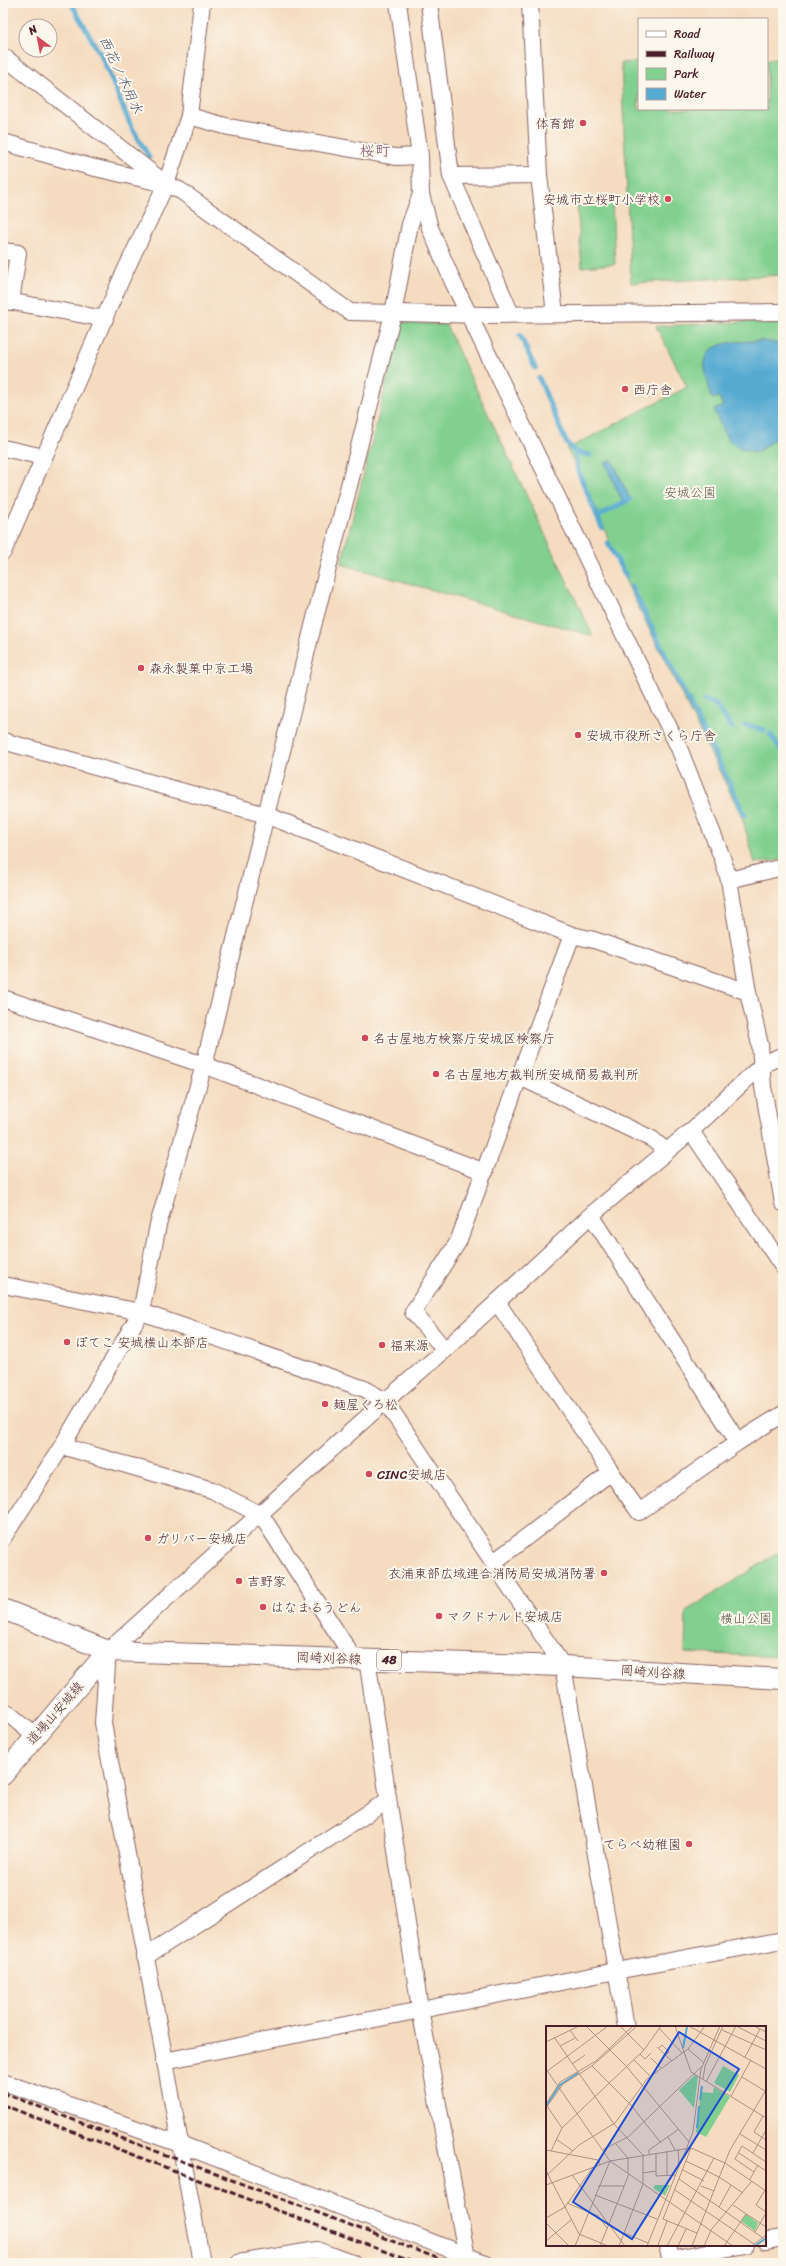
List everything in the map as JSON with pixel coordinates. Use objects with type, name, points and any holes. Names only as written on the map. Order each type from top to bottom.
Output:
[{"type":"main road","name":"岡崎刈谷線","points":[[3,1609],[108,1651],[563,1666],[783,1679]]},
{"type":"main road","name":"道場山安城線","points":[[3,1775],[108,1651]]},
{"type":"street","points":[[3,552],[151,213],[166,184],[189,116],[202,3]]},
{"type":"street","points":[[398,3],[420,156],[421,194],[430,228],[469,315],[679,748],[729,880],[762,1065],[763,1087],[783,1203]]},
{"type":"street","points":[[429,3],[451,176],[511,314]]},
{"type":"street","points":[[530,3],[539,175],[555,314]]},
{"type":"street","points":[[3,56],[166,184]]},
{"type":"street","points":[[189,116],[229,127],[396,157],[420,156]]},
{"type":"street","points":[[3,142],[91,167],[166,184],[181,191],[350,312],[469,315],[783,312]]},
{"type":"street","points":[[451,176],[539,175]]},
{"type":"street","points":[[3,1538],[62,1446],[141,1312],[158,1225],[204,1065],[393,314],[410,224],[421,194]]},
{"type":"street","points":[[3,251],[18,253],[7,301],[105,319]]},
{"type":"street","points":[[3,448],[44,457]]},
{"type":"street","points":[[3,740],[266,815],[572,935],[594,940],[748,992]]},
{"type":"street","points":[[729,880],[783,867]]},
{"type":"street","points":[[445,1350],[413,1312],[458,1242],[572,935]]},
{"type":"street","points":[[3,998],[204,1065],[485,1172]]},
{"type":"street","points":[[202,2263],[103,1723],[108,1651],[261,1515],[385,1401],[445,1350],[590,1215],[691,1131],[762,1065],[783,1055]]},
{"type":"street","points":[[520,1077],[652,1139],[666,1151]]},
{"type":"street","points":[[691,1131],[783,1267]]},
{"type":"street","points":[[590,1215],[738,1442]]},
{"type":"street","points":[[3,1285],[141,1312],[365,1389],[385,1401],[563,1666],[626,2026]]},
{"type":"street","points":[[497,1302],[639,1512],[738,1442],[783,1414]]},
{"type":"street","points":[[62,1446],[212,1490],[261,1515],[360,1659],[387,1801],[420,2009],[468,2260]]},
{"type":"street","points":[[494,1562],[612,1472]]},
{"type":"street","points":[[3,1712],[10,1715],[35,1736]]},
{"type":"street","points":[[145,1957],[387,1801]]},
{"type":"street","points":[[164,2061],[420,2009],[783,1940]]},
{"type":"street","points":[[3,2082],[180,2144],[468,2260],[485,2263]]},
{"type":"street","points":[[766,2241],[783,2238]]},
{"type":"street","points":[[670,2256],[738,2246]]},
{"type":"street","points":[[238,2263],[317,2250],[352,2263]]},
{"type":"green space","points":[[768,59],[783,59],[783,275],[631,283],[621,63],[638,62],[638,110],[768,110]]},
{"type":"green space","points":[[612,201],[615,264],[582,267],[577,205]]},
{"type":"green space","name":"安城公園","points":[[783,320],[783,860],[755,863],[742,817],[624,578],[595,505],[567,449],[687,387],[656,326]]},
{"type":"green space","points":[[402,322],[446,325],[593,636],[341,564]]},
{"type":"green space","name":"横山公園","points":[[783,1550],[783,1657],[685,1653],[686,1611]]},
{"type":"water","points":[[762,341],[783,344],[783,433],[757,452],[746,450],[732,444],[724,434],[714,410],[723,406],[719,397],[712,399],[706,376],[705,362],[708,354],[720,345],[738,342]]},
{"type":"water","points":[[612,460],[630,499],[623,503],[605,463]]},
{"type":"waterway","name":"西花ノ木用水","points":[[71,3],[103,59],[130,124],[149,157]]},
{"type":"waterway","points":[[520,335],[535,368]]},
{"type":"waterway","points":[[539,378],[566,442],[575,452],[578,471],[602,528]]},
{"type":"waterway","points":[[575,452],[590,455]]},
{"type":"waterway","points":[[597,517],[630,499]]},
{"type":"waterway","points":[[608,543],[626,577]]},
{"type":"waterway","points":[[631,586],[745,815]]},
{"type":"waterway","points":[[704,700],[716,705],[732,728]]},
{"type":"waterway","points":[[745,725],[764,730]]},
{"type":"waterway","points":[[770,734],[783,752]]},
{"type":"railway","points":[[3,2093],[450,2263]]},
{"type":"railway","points":[[3,2105],[415,2263]]},
{"type":"place","name":"体育館","points":[[583,123]]},
{"type":"place","name":"安城市立桜町小学校","points":[[668,199]]},
{"type":"place","name":"西庁舎","points":[[625,389]]},
{"type":"place","name":"森永製菓中京工場","points":[[141,668]]},
{"type":"place","name":"安城市役所さくら庁舎","points":[[578,735]]},
{"type":"place","name":"名古屋地方検察庁安城区検察庁","points":[[365,1038]]},
{"type":"place","name":"名古屋地方裁判所安城簡易裁判所","points":[[436,1074]]},
{"type":"place","name":"ぼてこ 安城横山本部店","points":[[67,1342]]},
{"type":"place","name":"福来源","points":[[382,1345]]},
{"type":"place","name":"麺屋くろ松","points":[[325,1404]]},
{"type":"place","name":"CINC安城店","points":[[369,1474]]},
{"type":"place","name":"ガリバー安城店","points":[[148,1538]]},
{"type":"place","name":"衣浦東部広域連合消防局安城消防署","points":[[604,1573]]},
{"type":"place","name":"吉野家","points":[[239,1581]]},
{"type":"place","name":"はなまるうどん","points":[[263,1607]]},
{"type":"place","name":"マクドナルド安城店","points":[[439,1616]]},
{"type":"place","name":"てらべ幼稚園","points":[[689,1844]]},
{"type":"district","name":"桜町","points":[[375,151]]}]
